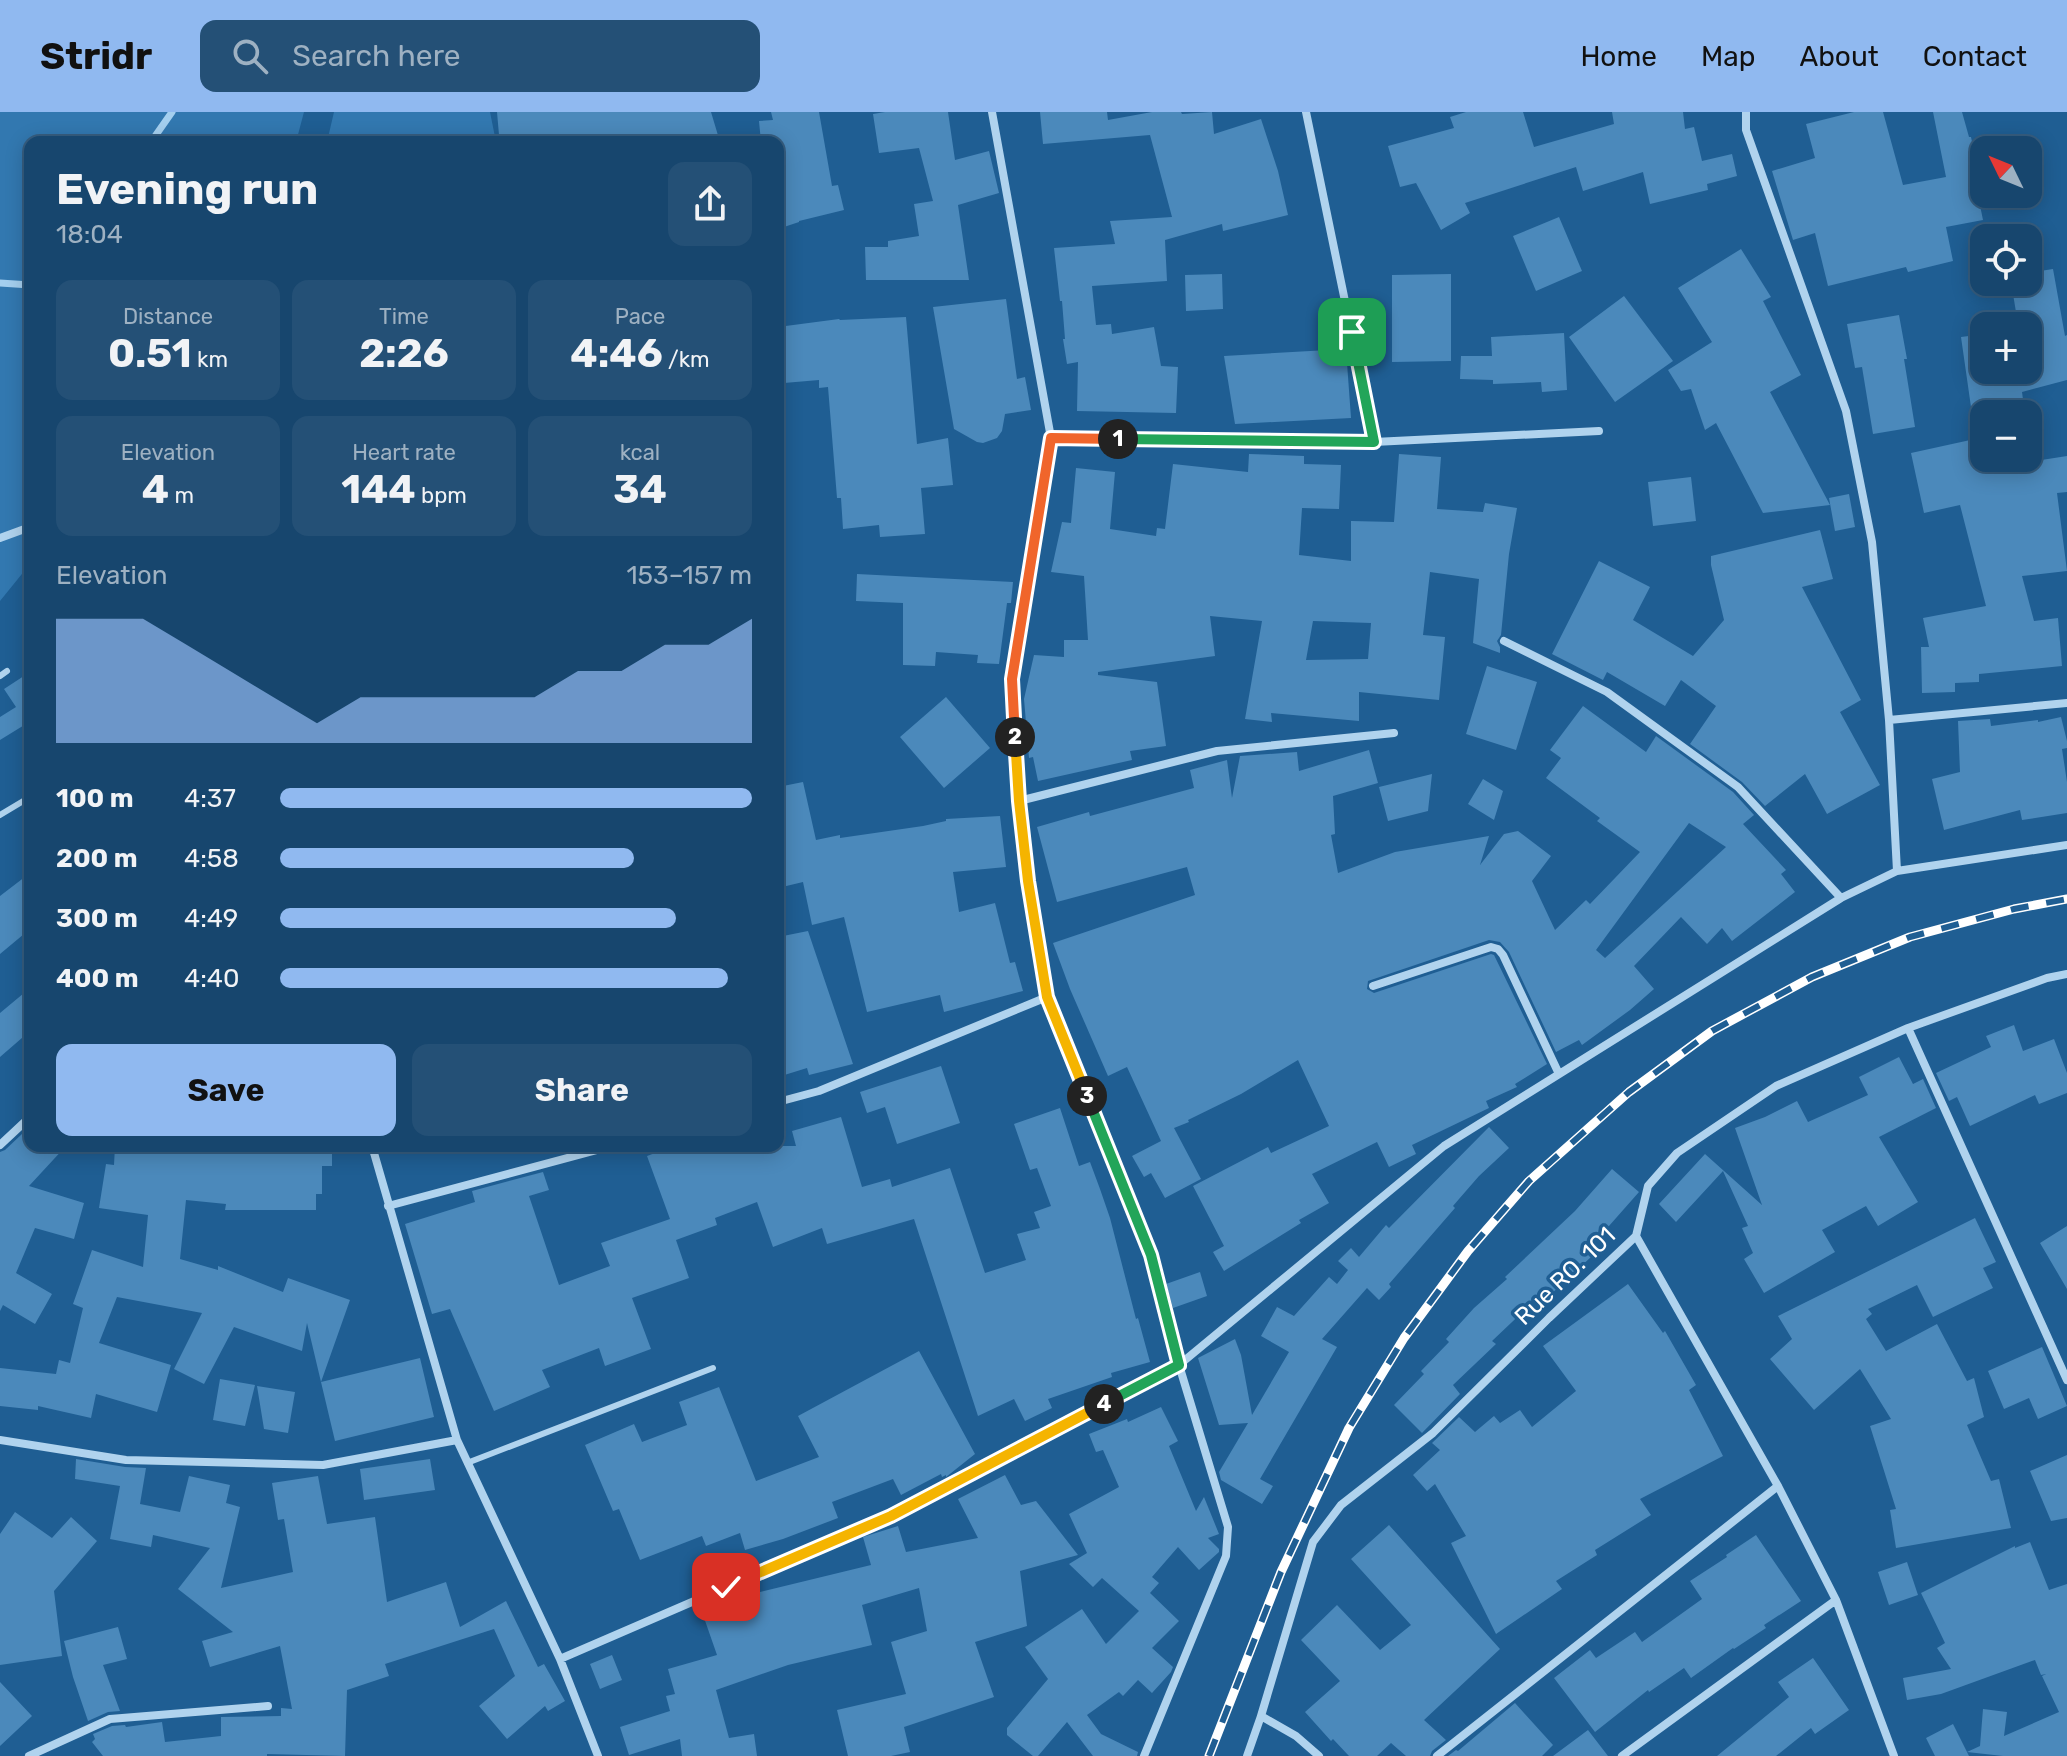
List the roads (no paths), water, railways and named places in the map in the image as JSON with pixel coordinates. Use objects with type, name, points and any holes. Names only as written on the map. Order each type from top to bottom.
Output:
[{"type":"street","points":[[992,112],[1051,438],[1012,679],[1019,801],[1028,881],[1047,997],[1151,1255],[1179,1365],[1228,1527],[1226,1556],[1144,1756]]},
{"type":"street","points":[[1306,112],[1374,442]]},
{"type":"street","points":[[1746,112],[1746,130],[1846,411],[1872,542],[1889,720],[1897,871]]},
{"type":"street","points":[[1051,438],[1374,442],[1599,431]]},
{"type":"street","points":[[0,538],[24,529]]},
{"type":"street","points":[[1504,641],[1607,692],[1738,787],[1841,898]]},
{"type":"street","points":[[1889,720],[2067,703]]},
{"type":"street","points":[[1019,801],[1217,751],[1394,733]]},
{"type":"street","points":[[560,1659],[891,1516],[1179,1365],[1444,1146],[1841,898],[1897,871],[2067,845]]},
{"type":"street","points":[[1373,986],[1491,947],[1498,949],[1559,1074]]},
{"type":"street","name":"Rue RO. 101","points":[[1247,1756],[1313,1542],[1341,1505],[1433,1433],[1636,1236],[1648,1186],[1677,1153],[1776,1086],[1908,1028],[2047,978],[2067,974]]},
{"type":"street","points":[[784,1100],[819,1091],[1047,997]]},
{"type":"street","points":[[1908,1028],[2067,1380]]},
{"type":"street","points":[[0,1145],[24,1123]]},
{"type":"street","points":[[374,1152],[457,1440],[560,1659],[598,1756]]},
{"type":"street","points":[[388,1206],[590,1152]]},
{"type":"street","points":[[1636,1236],[1778,1486],[1836,1600],[1894,1756]]},
{"type":"street","points":[[0,1440],[126,1460],[323,1465],[457,1440]]},
{"type":"street","points":[[1437,1756],[1778,1486]]},
{"type":"street","points":[[1622,1756],[1836,1600]]},
{"type":"street","points":[[29,1756],[110,1719],[268,1706]]},
{"type":"street","points":[[1261,1716],[1296,1736],[1319,1756]]},
{"type":"lane","points":[[0,815],[24,801]]},
{"type":"lane","points":[[467,1463],[713,1368]]},
{"type":"waterway","points":[[155,136],[172,112]]},
{"type":"waterway","points":[[0,283],[24,285]]},
{"type":"railway","points":[[1209,1756],[1281,1572],[1349,1428],[1404,1338],[1468,1251],[1529,1181],[1629,1092],[1712,1031],[1812,977],[1910,937],[2014,909],[2067,899]]}]
